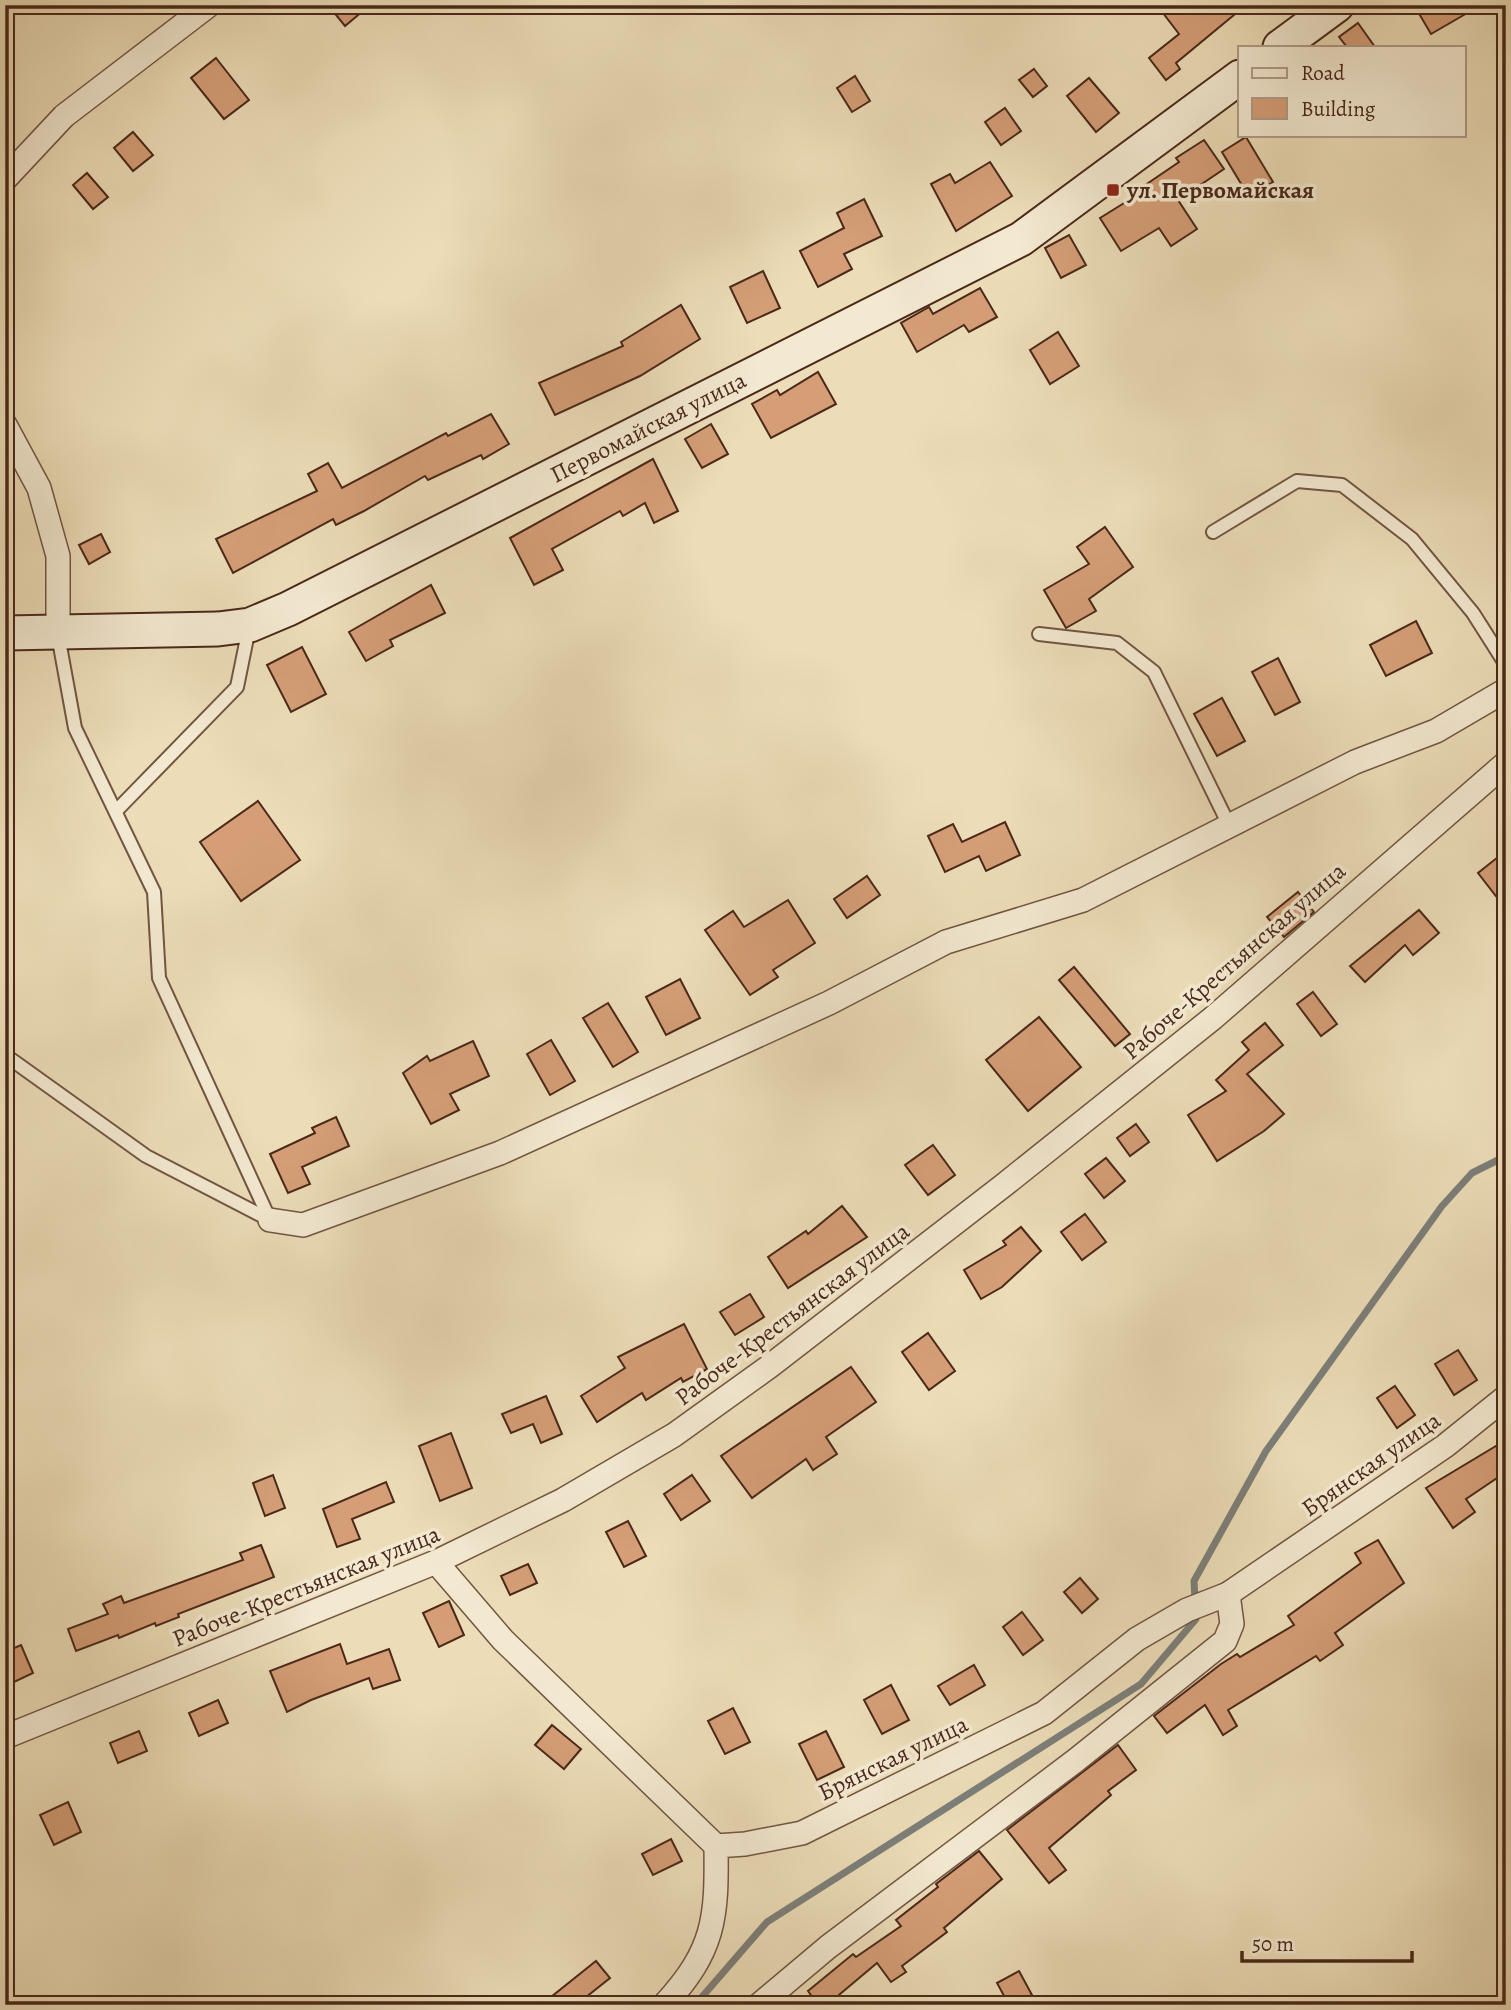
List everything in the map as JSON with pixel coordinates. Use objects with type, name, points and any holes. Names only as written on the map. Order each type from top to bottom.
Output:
[{"type":"street","points":[[5,179],[64,116],[209,5]]},
{"type":"street","points":[[1281,46],[1337,5]]},
{"type":"street","name":"Первомайская улица","points":[[5,633],[218,629],[250,625],[1021,239],[1238,78]]},
{"type":"street","points":[[5,425],[39,488],[58,556],[58,632]]},
{"type":"street","points":[[270,1220],[303,1225],[500,1153],[829,1003],[946,942],[1083,900],[1228,823],[1354,762],[1436,731],[1506,690]]},
{"type":"street","name":"Рабоче-Крестьянская улица","points":[[5,1737],[436,1562],[563,1500],[674,1435],[770,1366],[1004,1185],[1213,1018],[1506,763]]},
{"type":"street","name":"Брянская улица","points":[[716,1846],[746,1844],[802,1833],[1044,1713],[1138,1639],[1187,1610],[1228,1594],[1445,1447],[1506,1397]]},
{"type":"street","points":[[436,1562],[503,1640],[716,1846],[717,1903],[713,1928],[704,1951],[664,2005]]},
{"type":"street","points":[[760,2005],[828,1947],[1075,1761],[1225,1641],[1232,1624],[1228,1594]]},
{"type":"lane","points":[[1213,532],[1297,481],[1342,485],[1412,539],[1473,613],[1506,665]]},
{"type":"lane","points":[[116,811],[237,687],[250,625]]},
{"type":"lane","points":[[58,632],[75,728],[154,892],[159,978],[270,1220]]},
{"type":"lane","points":[[1039,634],[1117,643],[1154,672],[1228,823]]},
{"type":"lane","points":[[5,1055],[146,1156],[270,1220]]},
{"type":"building","points":[[328,5],[370,5],[345,26]]},
{"type":"building","points":[[1174,5],[1246,5],[1176,63],[1180,69],[1166,80],[1149,58],[1179,34],[1163,13]]},
{"type":"building","points":[[1414,5],[1481,5],[1431,34]]},
{"type":"building","points":[[1358,23],[1374,46],[1346,46],[1339,37]]},
{"type":"building","points":[[216,58],[249,100],[224,119],[191,78]]},
{"type":"building","points":[[1034,69],[1047,86],[1033,97],[1019,80]]},
{"type":"building","points":[[855,76],[870,101],[852,112],[837,88]]},
{"type":"building","points":[[1089,78],[1119,113],[1096,132],[1067,96]]},
{"type":"building","points":[[1005,108],[1021,131],[1001,145],[985,122]]},
{"type":"building","points":[[133,132],[153,155],[133,171],[114,148]]},
{"type":"building","points":[[1246,137],[1273,182],[1249,197],[1222,152]]},
{"type":"building","points":[[1204,140],[1224,169],[1178,200],[1197,229],[1171,246],[1159,228],[1121,251],[1100,218],[1137,195],[1135,192],[1179,162],[1176,158]]},
{"type":"building","points":[[990,162],[1012,196],[956,231],[931,184],[950,174],[955,183]]},
{"type":"building","points":[[87,173],[108,197],[93,209],[73,185]]},
{"type":"building","points":[[864,199],[882,236],[844,254],[852,269],[818,287],[800,251],[844,228],[837,213]]},
{"type":"building","points":[[1069,235],[1086,265],[1061,278],[1045,248]]},
{"type":"building","points":[[763,271],[780,308],[747,323],[730,287]]},
{"type":"building","points":[[980,288],[997,317],[969,332],[964,325],[917,352],[901,323],[929,307],[933,314]]},
{"type":"building","points":[[681,305],[700,339],[640,376],[555,415],[539,383],[623,346],[621,342]]},
{"type":"building","points":[[1058,332],[1079,366],[1050,384],[1030,350]]},
{"type":"building","points":[[818,372],[836,404],[771,438],[752,404],[777,390],[780,395]]},
{"type":"building","points":[[491,414],[509,444],[483,459],[481,455],[428,480],[425,476],[336,525],[333,519],[233,573],[216,539],[317,491],[308,474],[328,463],[342,488],[446,433],[448,436]]},
{"type":"building","points":[[711,424],[728,454],[702,468],[685,439]]},
{"type":"building","points":[[653,459],[678,511],[654,523],[645,503],[623,516],[620,511],[552,549],[563,570],[534,585],[510,538]]},
{"type":"building","points":[[1105,527],[1133,567],[1089,599],[1096,611],[1066,628],[1044,590],[1089,564],[1077,547]]},
{"type":"building","points":[[101,534],[110,552],[89,564],[79,545]]},
{"type":"building","points":[[431,585],[445,613],[390,640],[393,646],[366,661],[349,632]]},
{"type":"building","points":[[1416,621],[1432,653],[1386,676],[1370,645]]},
{"type":"building","points":[[302,647],[326,694],[291,712],[267,665]]},
{"type":"building","points":[[1278,658],[1300,702],[1275,715],[1252,672]]},
{"type":"building","points":[[1222,698],[1245,741],[1217,756],[1194,714]]},
{"type":"building","points":[[258,801],[300,860],[241,901],[200,842]]},
{"type":"building","points":[[1005,822],[1020,855],[986,871],[979,856],[945,872],[928,836],[953,824],[962,842]]},
{"type":"building","points":[[1498,857],[1506,866],[1506,909],[1478,873]]},
{"type":"building","points":[[867,876],[880,895],[847,918],[834,899]]},
{"type":"building","points":[[1298,892],[1314,912],[1284,937],[1267,917]]},
{"type":"building","points":[[788,900],[815,943],[773,970],[778,977],[750,995],[705,930],[733,911],[744,927]]},
{"type":"building","points":[[1419,910],[1439,933],[1413,955],[1405,945],[1365,982],[1350,966]]},
{"type":"building","points":[[1074,967],[1130,1034],[1115,1046],[1059,980]]},
{"type":"building","points":[[680,979],[700,1018],[666,1035],[646,997]]},
{"type":"building","points":[[1313,992],[1337,1024],[1321,1036],[1297,1004]]},
{"type":"building","points":[[608,1003],[638,1052],[613,1067],[583,1018]]},
{"type":"building","points":[[1039,1017],[1081,1067],[1028,1111],[986,1060]]},
{"type":"building","points":[[1265,1023],[1283,1045],[1247,1074],[1284,1114],[1264,1131],[1217,1161],[1188,1115],[1226,1091],[1216,1080],[1249,1050],[1242,1042]]},
{"type":"building","points":[[551,1040],[575,1081],[550,1095],[527,1054]]},
{"type":"building","points":[[473,1041],[489,1076],[450,1094],[459,1110],[431,1124],[403,1073],[427,1056],[430,1061]]},
{"type":"building","points":[[336,1117],[349,1146],[302,1167],[310,1184],[288,1193],[270,1154],[315,1133],[312,1128]]},
{"type":"building","points":[[1136,1124],[1149,1142],[1130,1156],[1117,1138]]},
{"type":"building","points":[[933,1145],[955,1175],[928,1195],[905,1165]]},
{"type":"building","points":[[1106,1158],[1125,1181],[1104,1198],[1085,1174]]},
{"type":"building","points":[[842,1206],[867,1237],[788,1288],[768,1257],[806,1231],[808,1234]]},
{"type":"building","points":[[1085,1214],[1106,1242],[1082,1260],[1061,1232]]},
{"type":"building","points":[[1021,1227],[1041,1251],[1002,1287],[981,1299],[964,1270],[1006,1245],[1003,1241]]},
{"type":"building","points":[[750,1294],[764,1317],[735,1335],[720,1312]]},
{"type":"building","points":[[684,1324],[707,1369],[683,1382],[681,1378],[646,1400],[642,1393],[597,1422],[581,1396],[625,1368],[618,1357]]},
{"type":"building","points":[[928,1333],[955,1371],[929,1390],[902,1352]]},
{"type":"building","points":[[1458,1350],[1477,1380],[1454,1395],[1435,1364]]},
{"type":"building","points":[[851,1367],[876,1402],[826,1437],[837,1454],[813,1470],[806,1459],[752,1498],[721,1456]]},
{"type":"building","points":[[1395,1386],[1415,1415],[1397,1428],[1377,1398]]},
{"type":"building","points":[[546,1396],[562,1434],[541,1443],[533,1424],[511,1433],[502,1414]]},
{"type":"building","points":[[451,1433],[472,1488],[440,1501],[419,1446]]},
{"type":"building","points":[[1506,1440],[1506,1472],[1466,1499],[1475,1512],[1453,1528],[1426,1488]]},
{"type":"building","points":[[273,1475],[285,1508],[265,1516],[253,1483]]},
{"type":"building","points":[[692,1475],[710,1501],[681,1520],[664,1494]]},
{"type":"building","points":[[386,1482],[394,1502],[352,1519],[360,1539],[337,1547],[323,1509]]},
{"type":"building","points":[[628,1521],[646,1556],[624,1567],[606,1532]]},
{"type":"building","points":[[1378,1540],[1404,1583],[1335,1633],[1343,1645],[1320,1661],[1316,1656],[1228,1710],[1237,1726],[1223,1735],[1205,1705],[1167,1733],[1154,1716],[1221,1664],[1237,1654],[1240,1657],[1294,1625],[1288,1616],[1361,1563],[1355,1553]]},
{"type":"building","points":[[261,1545],[274,1577],[178,1614],[179,1617],[156,1626],[155,1623],[119,1638],[118,1635],[76,1651],[68,1629],[108,1614],[103,1604],[121,1596],[124,1603],[243,1560],[240,1553]]},
{"type":"building","points":[[528,1564],[537,1583],[510,1595],[501,1576]]},
{"type":"building","points":[[1080,1578],[1098,1599],[1082,1613],[1064,1592]]},
{"type":"building","points":[[449,1601],[464,1635],[439,1647],[423,1613]]},
{"type":"building","points":[[1022,1612],[1043,1640],[1023,1655],[1003,1627]]},
{"type":"building","points":[[340,1644],[347,1664],[389,1649],[400,1680],[373,1689],[369,1678],[287,1712],[270,1671]]},
{"type":"building","points":[[21,1645],[33,1673],[12,1683],[5,1668],[5,1652]]},
{"type":"building","points":[[974,1665],[985,1685],[950,1705],[938,1686]]},
{"type":"building","points":[[891,1685],[909,1720],[882,1734],[864,1700]]},
{"type":"building","points":[[218,1700],[228,1723],[199,1736],[189,1713]]},
{"type":"building","points":[[733,1708],[750,1742],[725,1754],[708,1721]]},
{"type":"building","points":[[552,1725],[581,1749],[564,1769],[535,1745]]},
{"type":"building","points":[[139,1731],[147,1751],[118,1763],[110,1743]]},
{"type":"building","points":[[826,1731],[844,1767],[817,1780],[799,1744]]},
{"type":"building","points":[[1118,1745],[1136,1770],[1108,1791],[1111,1795],[1049,1848],[1066,1870],[1049,1883],[1007,1830]]},
{"type":"building","points":[[68,1802],[81,1832],[54,1845],[40,1815]]},
{"type":"building","points":[[671,1839],[682,1861],[653,1875],[642,1854]]},
{"type":"building","points":[[979,1851],[1002,1879],[944,1928],[947,1932],[902,1966],[906,1972],[891,1982],[877,1963],[827,2005],[818,2005],[808,1991],[853,1954],[856,1957],[901,1926],[896,1920],[938,1887],[936,1884]]},
{"type":"building","points":[[596,1961],[610,1978],[576,2005],[541,2005]]},
{"type":"building","points":[[1019,1971],[1032,1995],[1009,2005],[997,1983]]},
{"type":"waterway","points":[[695,2005],[767,1922],[1141,1684],[1196,1619],[1194,1581],[1266,1451],[1442,1206],[1472,1173],[1506,1156]]},
{"type":"place","name":"ул. Первомайская","points":[[1113,190]]}]
